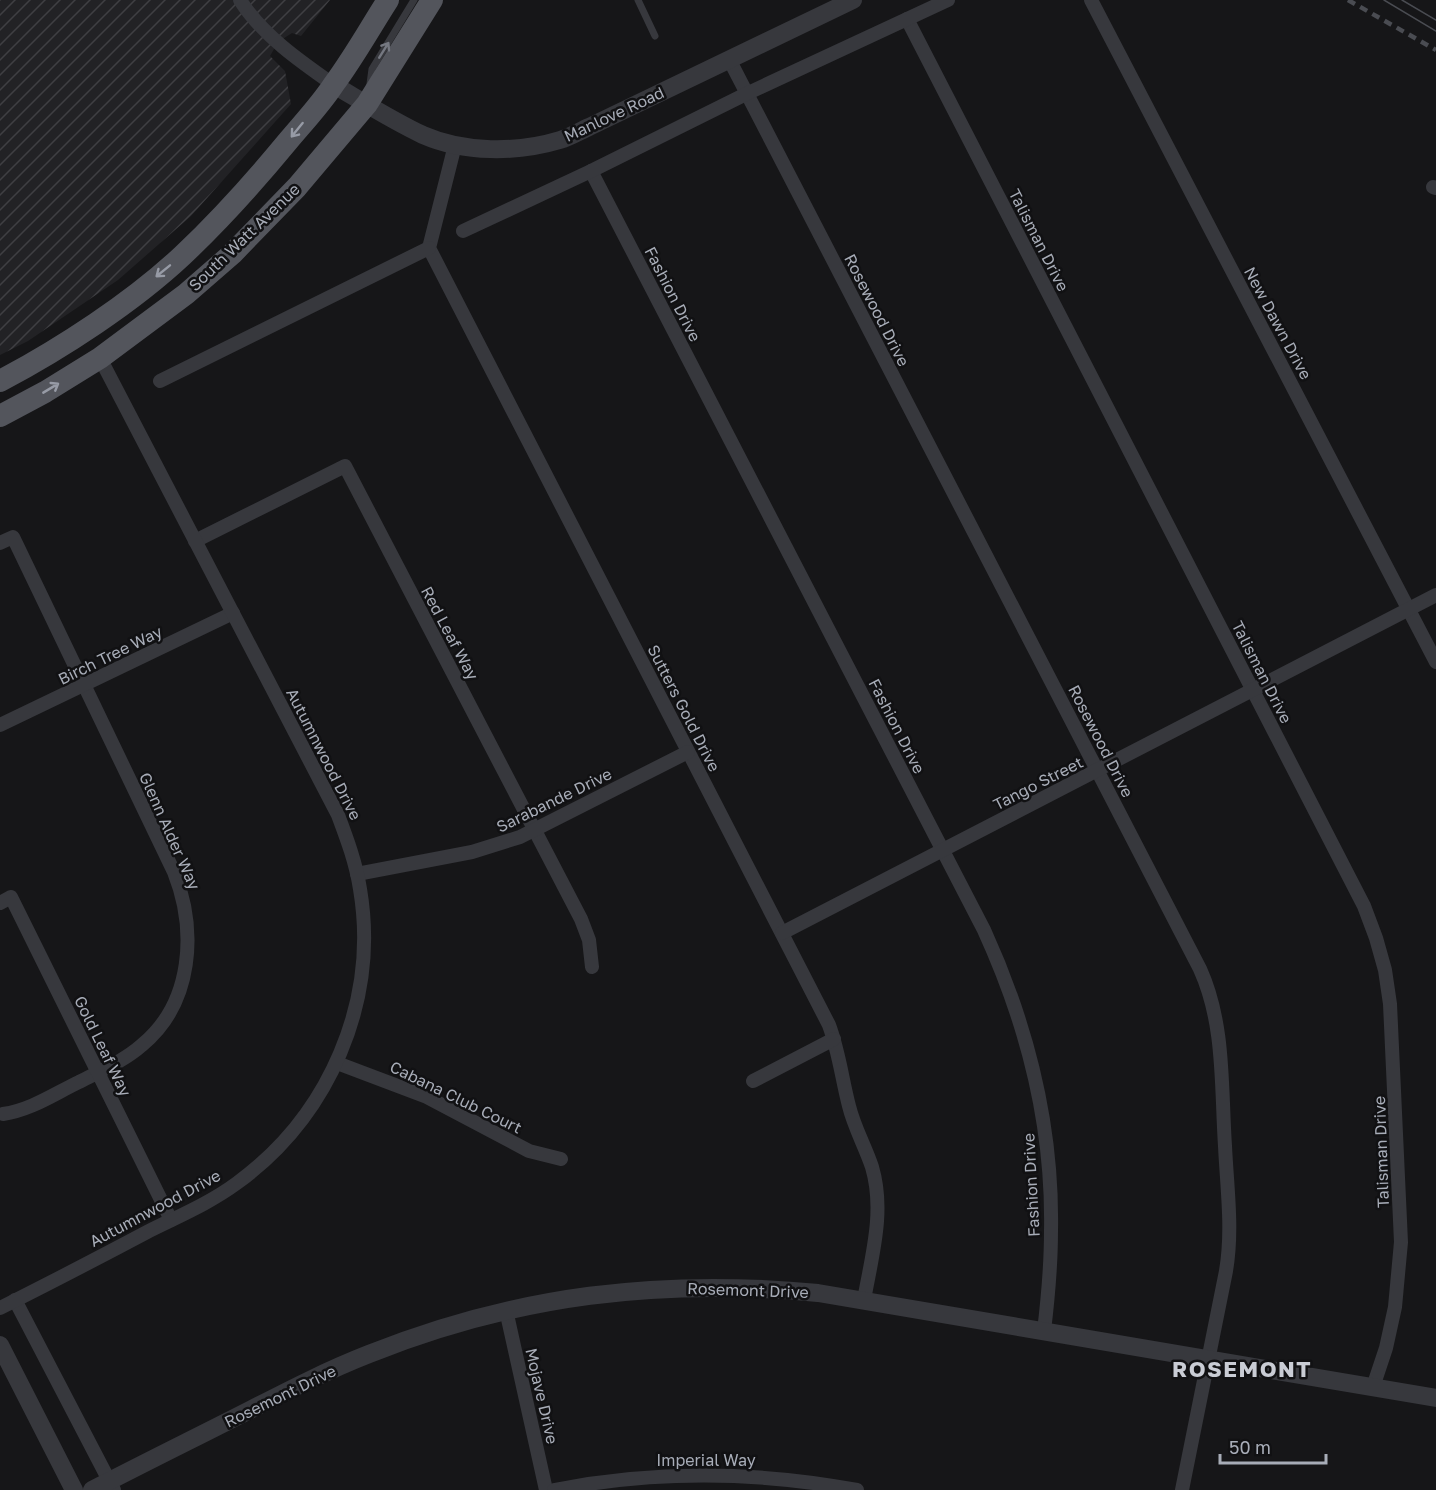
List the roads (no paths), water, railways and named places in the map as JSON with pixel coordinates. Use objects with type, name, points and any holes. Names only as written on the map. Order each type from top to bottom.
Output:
[{"type":"main road","name":"South Watt Avenue","points":[[0,381],[26,368],[134,295],[182,256],[224,215],[334,85],[388,0]]},
{"type":"main road","name":"South Watt Avenue","points":[[0,416],[45,392],[100,358],[186,294],[232,254],[297,187],[367,105],[432,0]]},
{"type":"street","points":[[240,0],[278,42],[334,85]]},
{"type":"street","name":"Manlove Road","points":[[334,85],[424,135],[455,145],[488,149],[523,147],[560,140],[853,0]]},
{"type":"street","points":[[463,231],[746,94],[948,0]]},
{"type":"street","name":"New Dawn Drive","points":[[1091,0],[1436,662]]},
{"type":"street","name":"Talisman Drive","points":[[907,19],[1364,906],[1376,938],[1385,970],[1392,1020],[1401,1242],[1395,1307],[1386,1348],[1373,1387]]},
{"type":"street","name":"Rosewood Drive","points":[[729,59],[1207,985],[1217,1018],[1230,1237],[1226,1271],[1182,1490]]},
{"type":"street","points":[[160,381],[429,248],[455,145]]},
{"type":"street","name":"Fashion Drive","points":[[591,171],[1002,968],[1017,1009],[1036,1083],[1047,1152],[1051,1201],[1049,1280],[1044,1331]]},
{"type":"street","name":"Sutters Gold Drive","points":[[429,248],[829,1025],[848,1106],[872,1168],[877,1191],[877,1232],[864,1300]]},
{"type":"street","name":"Autumnwood Drive","points":[[0,1308],[224,1192],[262,1163],[284,1142],[322,1091],[337,1063],[354,1016],[364,953],[364,922],[357,874],[338,815],[100,358]]},
{"type":"street","name":"Red Leaf Way","points":[[195,541],[345,466],[581,919],[589,940],[592,967]]},
{"type":"street","name":"Glenn Alder Way","points":[[0,543],[13,537],[174,872],[184,902],[188,938],[182,985],[177,999],[162,1025],[141,1047],[28,1108],[3,1114]]},
{"type":"street","name":"Tango Street","points":[[782,933],[1253,691],[1436,594]]},
{"type":"street","name":"Birch Tree Way","points":[[0,725],[233,613]]},
{"type":"street","name":"Sarabande Drive","points":[[357,874],[488,849],[535,830],[688,752]]},
{"type":"street","name":"Gold Leaf Way","points":[[0,903],[11,897],[171,1220]]},
{"type":"street","points":[[753,1082],[834,1039]]},
{"type":"street","name":"Cabana Club Court","points":[[337,1063],[427,1098],[529,1151],[561,1159]]},
{"type":"street","name":"Rosemont Drive","points":[[92,1490],[112,1485],[303,1383],[366,1354],[455,1323],[506,1310],[597,1294],[645,1289],[708,1286],[771,1288],[864,1300],[1436,1398]]},
{"type":"street","points":[[15,1300],[112,1485]]},
{"type":"street","name":"Mojave Drive","points":[[506,1310],[546,1490]]},
{"type":"street","points":[[0,1345],[74,1490]]},
{"type":"street","name":"Imperial Way","points":[[554,1490],[608,1480],[667,1475],[738,1475],[795,1479],[857,1490]]},
{"type":"street","points":[[737,1490],[738,1475]]},
{"type":"lane","points":[[367,105],[372,69],[414,0]]},
{"type":"lane","points":[[638,0],[655,36]]},
{"type":"tram line","points":[[1384,0],[1436,31]]},
{"type":"tram line","points":[[1402,0],[1436,20]]},
{"type":"railway","points":[[1348,0],[1436,50]]},
{"type":"district","name":"ROSEMONT","points":[[1242,1369]]}]
